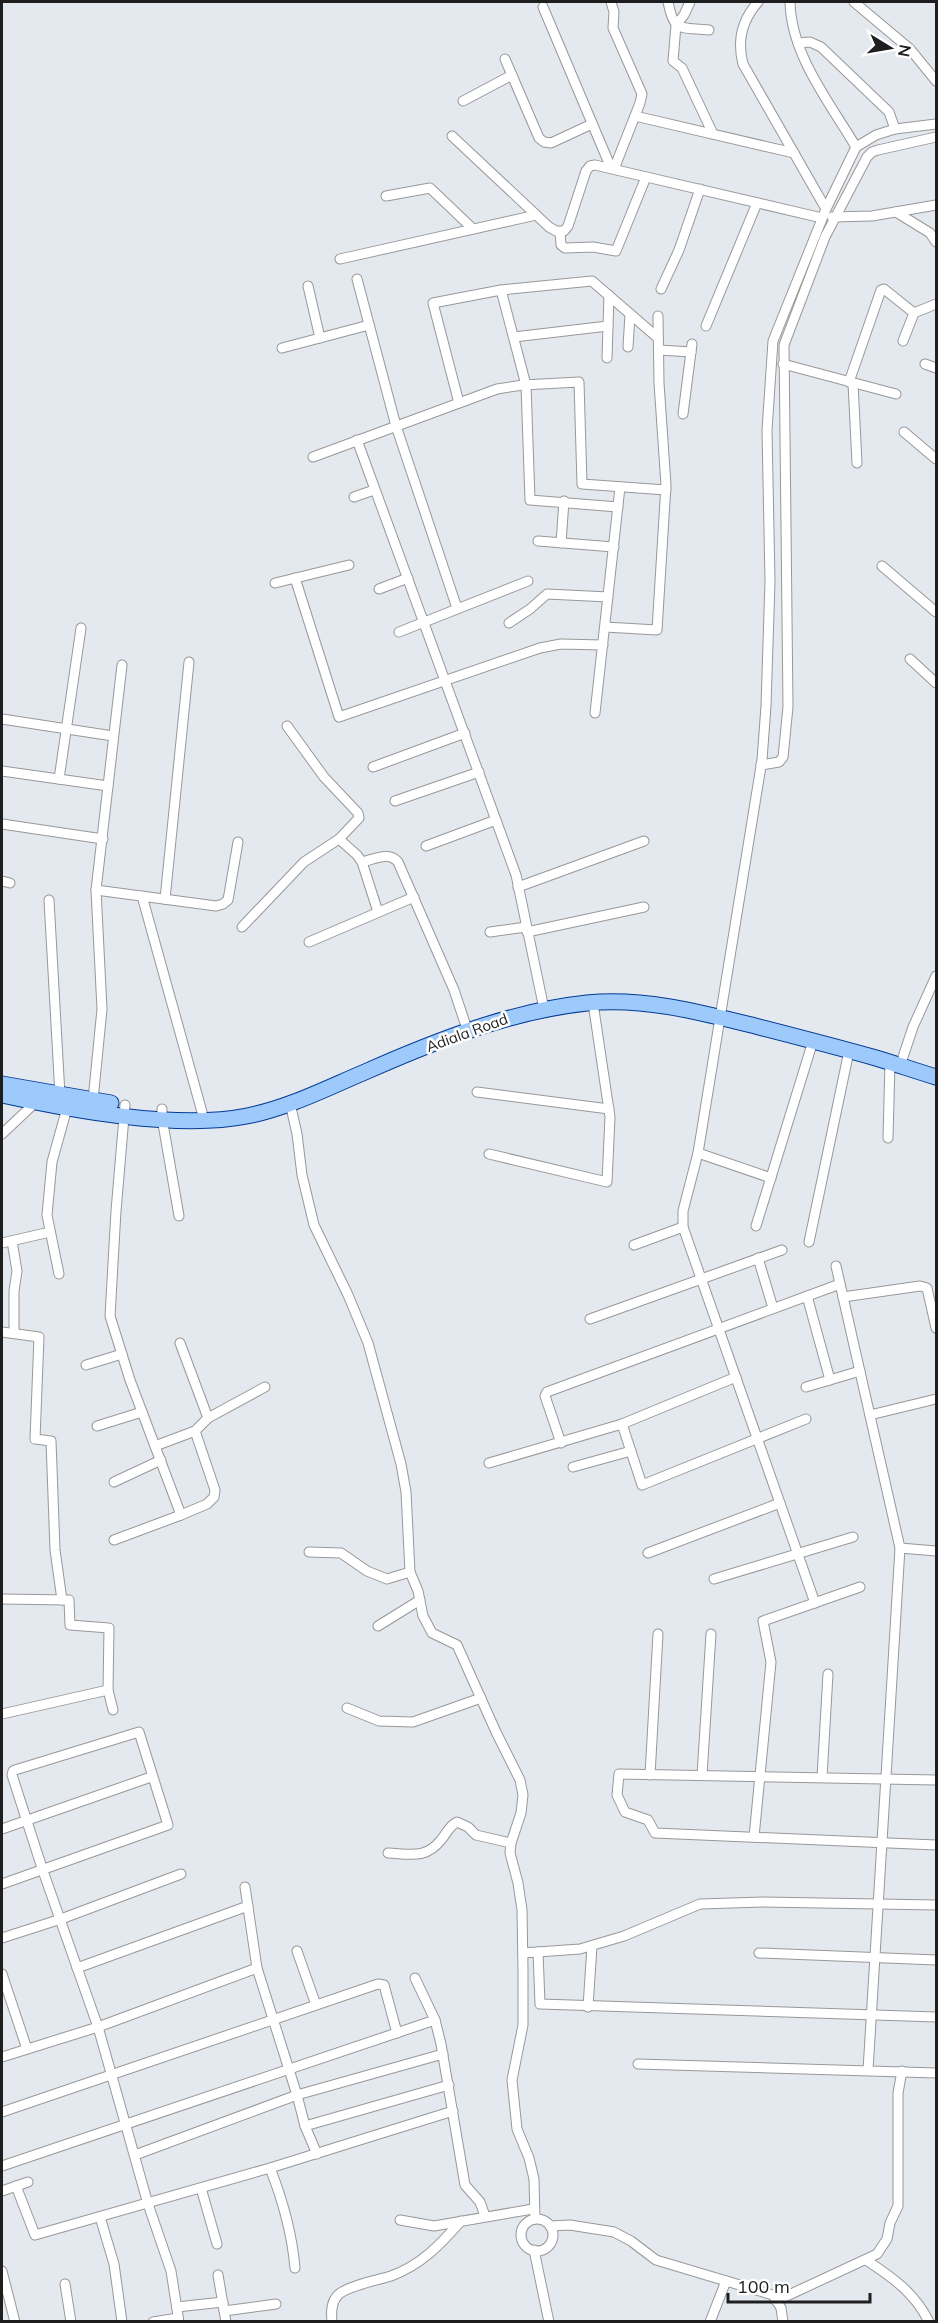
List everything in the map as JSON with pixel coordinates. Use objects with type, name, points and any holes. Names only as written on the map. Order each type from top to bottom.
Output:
[{"type":"main road","name":"Adiala Road","points":[[162,1114],[235,1110],[291,1095],[465,1023],[587,994],[682,999],[720,1013],[849,1051],[936,1066]]},
{"type":"main road","name":"Adiala Road","points":[[2,1084],[64,1101],[124,1110],[229,1119],[250,1116],[290,1103],[468,1030],[542,1005],[593,1003],[632,1003],[720,1013],[897,1060],[936,1077]]},
{"type":"main road","name":"Adiala Road","points":[[2,1095],[37,1101],[93,1100],[124,1110]]},
{"type":"street","points":[[612,2],[613,28],[642,94],[612,169]]},
{"type":"street","points":[[668,2],[672,20],[676,25],[709,30]]},
{"type":"street","points":[[690,2],[676,25],[673,61],[682,68],[713,134]]},
{"type":"street","points":[[758,2],[743,27],[740,52],[743,64],[794,153],[824,214]]},
{"type":"street","points":[[790,2],[798,43],[807,65],[856,147]]},
{"type":"street","points":[[854,2],[910,49],[936,81]]},
{"type":"street","points":[[543,7],[612,169]]},
{"type":"street","points":[[798,43],[810,42],[821,46],[889,112],[895,129]]},
{"type":"street","points":[[506,59],[539,138],[544,142],[551,143],[592,124]]},
{"type":"street","points":[[463,101],[512,75]]},
{"type":"street","points":[[635,116],[794,153]]},
{"type":"street","points":[[814,1603],[683,1227],[683,1211],[698,1153],[761,765],[766,706],[770,581],[768,430],[770,357],[779,324],[824,214],[856,147],[876,135],[895,129],[936,124]]},
{"type":"street","points":[[452,136],[536,216],[549,227],[560,232]]},
{"type":"street","points":[[761,765],[779,762],[783,757],[788,707],[784,345],[835,217],[872,152],[936,137]]},
{"type":"street","points":[[560,232],[568,226],[586,171],[590,166],[596,165],[757,203],[835,217],[872,216],[936,205]]},
{"type":"street","points":[[560,232],[561,245],[565,248],[593,247],[616,250],[646,177]]},
{"type":"street","points":[[386,196],[430,188],[473,230]]},
{"type":"street","points":[[661,289],[679,250],[700,189]]},
{"type":"street","points":[[706,326],[757,203]]},
{"type":"street","points":[[896,212],[930,233],[936,242]]},
{"type":"street","points":[[340,259],[536,216]]},
{"type":"street","points":[[357,279],[396,426],[457,608]]},
{"type":"street","points":[[459,403],[433,303],[501,290],[592,281],[658,338]]},
{"type":"street","points":[[308,286],[320,338]]},
{"type":"street","points":[[857,463],[851,382],[881,290],[884,289],[914,313]]},
{"type":"street","points":[[501,290],[526,385],[530,500],[618,507]]},
{"type":"street","points":[[607,357],[609,295]]},
{"type":"street","points":[[903,341],[914,313],[936,304]]},
{"type":"street","points":[[628,347],[630,314]]},
{"type":"street","points":[[605,627],[657,630],[666,490],[658,316]]},
{"type":"street","points":[[282,348],[369,325]]},
{"type":"street","points":[[514,338],[608,326]]},
{"type":"street","points":[[658,350],[691,348],[683,414]]},
{"type":"street","points":[[783,364],[896,394]]},
{"type":"street","points":[[925,364],[936,369]]},
{"type":"street","points":[[313,457],[496,389],[579,382],[582,484],[666,490]]},
{"type":"street","points":[[904,432],[936,459]]},
{"type":"street","points":[[357,440],[480,772],[518,887],[542,1005]]},
{"type":"street","points":[[595,713],[621,487]]},
{"type":"street","points":[[354,497],[374,490]]},
{"type":"street","points":[[561,543],[564,501]]},
{"type":"street","points":[[538,541],[614,547]]},
{"type":"street","points":[[275,583],[349,565]]},
{"type":"street","points":[[882,566],[936,612]]},
{"type":"street","points":[[295,578],[339,717],[540,648],[561,644],[603,645]]},
{"type":"street","points":[[379,588],[408,578]]},
{"type":"street","points":[[399,632],[528,581]]},
{"type":"street","points":[[509,623],[547,594],[608,597]]},
{"type":"street","points":[[59,779],[81,628]]},
{"type":"street","points":[[910,659],[936,682]]},
{"type":"street","points":[[165,899],[189,662]]},
{"type":"street","points":[[93,1100],[102,1009],[96,890],[122,665]]},
{"type":"street","points":[[2,718],[113,736]]},
{"type":"street","points":[[242,927],[304,862],[339,839],[359,818],[358,813],[324,777],[287,726]]},
{"type":"street","points":[[372,767],[465,733]]},
{"type":"street","points":[[2,771],[108,786]]},
{"type":"street","points":[[395,801],[480,772]]},
{"type":"street","points":[[426,846],[496,820]]},
{"type":"street","points":[[2,824],[103,839]]},
{"type":"street","points":[[339,839],[362,862],[378,912]]},
{"type":"street","points":[[518,887],[644,841]]},
{"type":"street","points":[[96,890],[216,906],[223,904],[228,900],[238,842]]},
{"type":"street","points":[[362,862],[386,855],[398,862],[454,990],[465,1023]]},
{"type":"street","points":[[142,896],[202,1112]]},
{"type":"street","points":[[309,942],[414,897]]},
{"type":"street","points":[[49,900],[64,1101],[52,1162],[47,1215],[59,1274]]},
{"type":"street","points":[[490,932],[526,930],[644,907]]},
{"type":"street","points":[[888,1138],[897,1060],[936,976]]},
{"type":"street","points":[[489,1154],[607,1182],[609,1109],[593,1003]]},
{"type":"street","points":[[756,1226],[813,1041]]},
{"type":"street","points":[[809,1242],[849,1051]]},
{"type":"street","points":[[477,1092],[609,1109]]},
{"type":"street","points":[[2,1134],[37,1101]]},
{"type":"street","points":[[290,1103],[297,1134],[302,1175],[314,1225],[368,1343],[401,1464],[406,1492],[410,1572],[423,1616],[432,1633],[457,1645],[522,1787],[523,1795],[521,1813],[510,1853],[522,1910],[524,2025],[512,2080],[517,2129],[529,2158],[536,2191],[534,2214],[521,2234],[526,2246],[534,2250],[544,2249],[549,2245],[553,2232],[546,2221],[534,2214],[485,2216],[434,2226],[400,2220]]},
{"type":"street","points":[[124,1110],[110,1316],[142,1412],[181,1515]]},
{"type":"street","points":[[162,1114],[179,1216]]},
{"type":"street","points":[[698,1153],[771,1178]]},
{"type":"street","points":[[633,1245],[683,1227]]},
{"type":"street","points":[[2,1243],[50,1232]]},
{"type":"street","points":[[12,1241],[17,1270],[14,1291],[14,1333]]},
{"type":"street","points":[[590,1318],[782,1250]]},
{"type":"street","points":[[758,1258],[773,1308]]},
{"type":"street","points":[[836,1266],[900,1548],[868,2070]]},
{"type":"street","points":[[561,1443],[544,1396],[547,1392],[840,1284]]},
{"type":"street","points":[[843,1297],[920,1286],[927,1288],[936,1328]]},
{"type":"street","points":[[807,1296],[830,1380]]},
{"type":"street","points":[[2,1332],[39,1337],[35,1439],[51,1441],[55,1550],[62,1600]]},
{"type":"street","points":[[180,1343],[208,1418]]},
{"type":"street","points":[[86,1365],[122,1354]]},
{"type":"street","points":[[806,1387],[860,1371]]},
{"type":"street","points":[[489,1463],[622,1424],[736,1377]]},
{"type":"street","points":[[155,1446],[195,1431],[208,1418],[265,1387]]},
{"type":"street","points":[[870,1415],[936,1400]]},
{"type":"street","points":[[97,1426],[142,1412]]},
{"type":"street","points":[[622,1424],[642,1485],[806,1419]]},
{"type":"street","points":[[114,1540],[207,1504],[214,1497],[215,1490],[195,1431]]},
{"type":"street","points":[[573,1467],[631,1451]]},
{"type":"street","points":[[114,1482],[160,1460]]},
{"type":"street","points":[[648,1553],[780,1503]]},
{"type":"street","points":[[714,1579],[853,1537]]},
{"type":"street","points":[[900,1548],[936,1551]]},
{"type":"street","points":[[309,1552],[341,1553],[367,1571],[387,1579],[410,1572]]},
{"type":"street","points":[[754,1837],[771,1662],[763,1621],[860,1587]]},
{"type":"street","points":[[2,1599],[69,1600],[70,1625],[109,1628],[108,1690],[113,1710]]},
{"type":"street","points":[[378,1626],[420,1600]]},
{"type":"street","points":[[650,1775],[658,1634]]},
{"type":"street","points":[[702,1776],[711,1634]]},
{"type":"street","points":[[822,1777],[828,1674]]},
{"type":"street","points":[[2,1714],[108,1690]]},
{"type":"street","points":[[347,1708],[379,1721],[413,1722],[481,1698]]},
{"type":"street","points":[[2,1884],[43,1871],[168,1825],[139,1732],[15,1770],[12,1774],[43,1871],[98,2027],[148,2204],[171,2271],[178,2320],[153,2322]]},
{"type":"street","points":[[936,1779],[619,1774],[617,1795],[625,1812],[648,1820],[655,1833],[936,1845]]},
{"type":"street","points":[[2,1829],[152,1777]]},
{"type":"street","points":[[388,1853],[421,1855],[432,1850],[450,1826],[457,1822],[476,1834],[511,1843]]},
{"type":"street","points":[[2,1938],[61,1919],[181,1874]]},
{"type":"street","points":[[245,1887],[257,1968],[305,2126],[317,2154]]},
{"type":"street","points":[[523,1953],[592,1946],[624,1936],[700,1904],[763,1902],[936,1905]]},
{"type":"street","points":[[77,1968],[248,1906]]},
{"type":"street","points":[[588,2007],[592,1946]]},
{"type":"street","points":[[297,1951],[316,2006]]},
{"type":"street","points":[[538,1952],[540,2004],[936,2017]]},
{"type":"street","points":[[759,1953],[936,1960]]},
{"type":"street","points":[[2,2057],[98,2027],[257,1968]]},
{"type":"street","points":[[2,1974],[27,2049]]},
{"type":"street","points":[[415,1978],[435,2020],[449,2085],[465,2185],[480,2202],[485,2216]]},
{"type":"street","points":[[2,2112],[382,1983],[397,2033]]},
{"type":"street","points":[[2,2166],[435,2020]]},
{"type":"street","points":[[135,2155],[297,2095],[443,2054]]},
{"type":"street","points":[[638,2064],[936,2073]]},
{"type":"street","points":[[777,2301],[877,2254],[887,2239],[890,2223],[898,2206],[898,2093],[902,2071]]},
{"type":"street","points":[[305,2126],[449,2085]]},
{"type":"street","points":[[16,2186],[35,2235],[270,2168],[453,2111]]},
{"type":"street","points":[[270,2168],[284,2204],[293,2244],[295,2268]]},
{"type":"street","points":[[2,2191],[28,2182]]},
{"type":"street","points":[[201,2188],[217,2244]]},
{"type":"street","points":[[100,2217],[114,2264],[122,2322]]},
{"type":"street","points":[[332,2322],[331,2311],[334,2300],[341,2292],[394,2275],[420,2261],[438,2248],[461,2221]]},
{"type":"street","points":[[550,2226],[570,2225],[614,2232],[631,2241],[656,2260],[773,2295],[781,2308],[783,2322]]},
{"type":"street","points":[[534,2250],[549,2322]]},
{"type":"street","points":[[866,2260],[901,2284],[923,2309],[929,2322]]},
{"type":"street","points":[[2,2271],[15,2322]]},
{"type":"street","points":[[218,2275],[226,2322]]},
{"type":"street","points":[[710,2322],[726,2281]]},
{"type":"street","points":[[65,2284],[71,2322]]},
{"type":"street","points":[[177,2307],[276,2304]]}]
